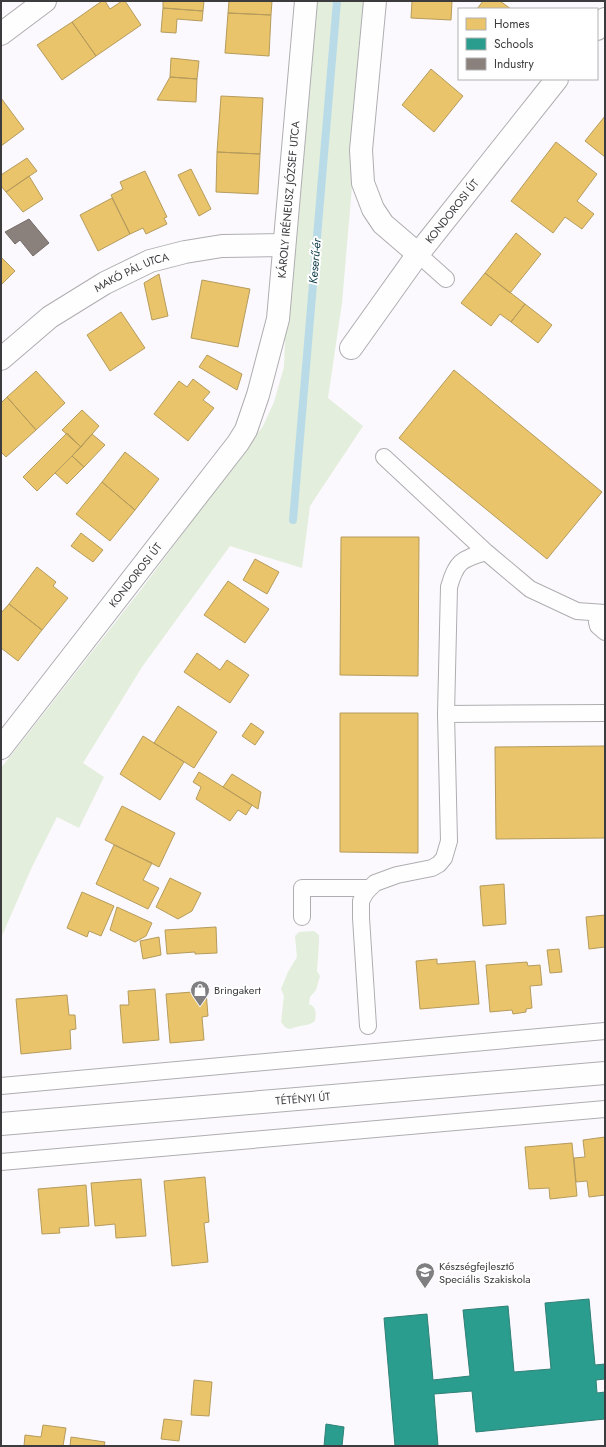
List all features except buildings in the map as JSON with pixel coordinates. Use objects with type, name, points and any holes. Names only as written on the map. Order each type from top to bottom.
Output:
[{"type":"street","points":[[1,34],[45,1]]},
{"type":"street","name":"KÁROLY IRÉNEUSZ JÓZSEF UTCA","points":[[258,395],[278,319],[306,1]]},
{"type":"street","points":[[375,1],[361,150],[363,183],[373,209],[383,224],[418,254]]},
{"type":"street","points":[[598,28],[605,19]]},
{"type":"street","name":"KONDOROSI ÚT","points":[[351,348],[418,254],[556,80]]},
{"type":"street","name":"MAKÓ PÁL UTCA","points":[[1,359],[50,317],[104,283],[150,261],[186,252],[222,246],[284,245]]},
{"type":"street","name":"KONDOROSI ÚT","points":[[1,748],[238,443],[246,430],[258,395]]},
{"type":"street","name":"TÉTÉNYI ÚT","points":[[1,1124],[605,1072]]},
{"type":"lane","points":[[418,254],[446,279]]},
{"type":"lane","points":[[384,457],[486,552],[530,589],[602,622]]},
{"type":"lane","points":[[368,1026],[361,901],[366,892],[375,883],[397,875],[432,868],[439,864],[444,858],[449,841],[446,714],[450,587],[453,573],[460,562],[472,556],[486,552]]},
{"type":"lane","points":[[446,714],[605,713]]},
{"type":"lane","points":[[302,917],[302,888],[370,888]]},
{"type":"lane","points":[[1,1086],[605,1032]]},
{"type":"lane","points":[[1,1162],[605,1109]]},
{"type":"green space","points":[[315,1],[368,1],[342,303],[328,398],[363,426],[310,506],[302,568],[230,546],[142,667],[83,763],[104,777],[79,828],[57,817],[31,869],[1,938],[1,768],[143,587],[263,426],[274,402],[284,367],[285,337]]},
{"type":"green space","points":[[314,931],[319,935],[317,971],[320,976],[316,990],[310,997],[309,1004],[315,1009],[315,1021],[308,1025],[288,1029],[281,1022],[284,996],[281,989],[288,972],[297,957],[295,936],[299,932]]},
{"type":"waterway","name":"Keserű-ér","points":[[293,520],[337,1]]},
{"type":"place","name":"Bringakert","points":[[200,1007]]},
{"type":"place","name":"Készségfejlesztő Speciális Szakiskola","points":[[425,1289]]}]
